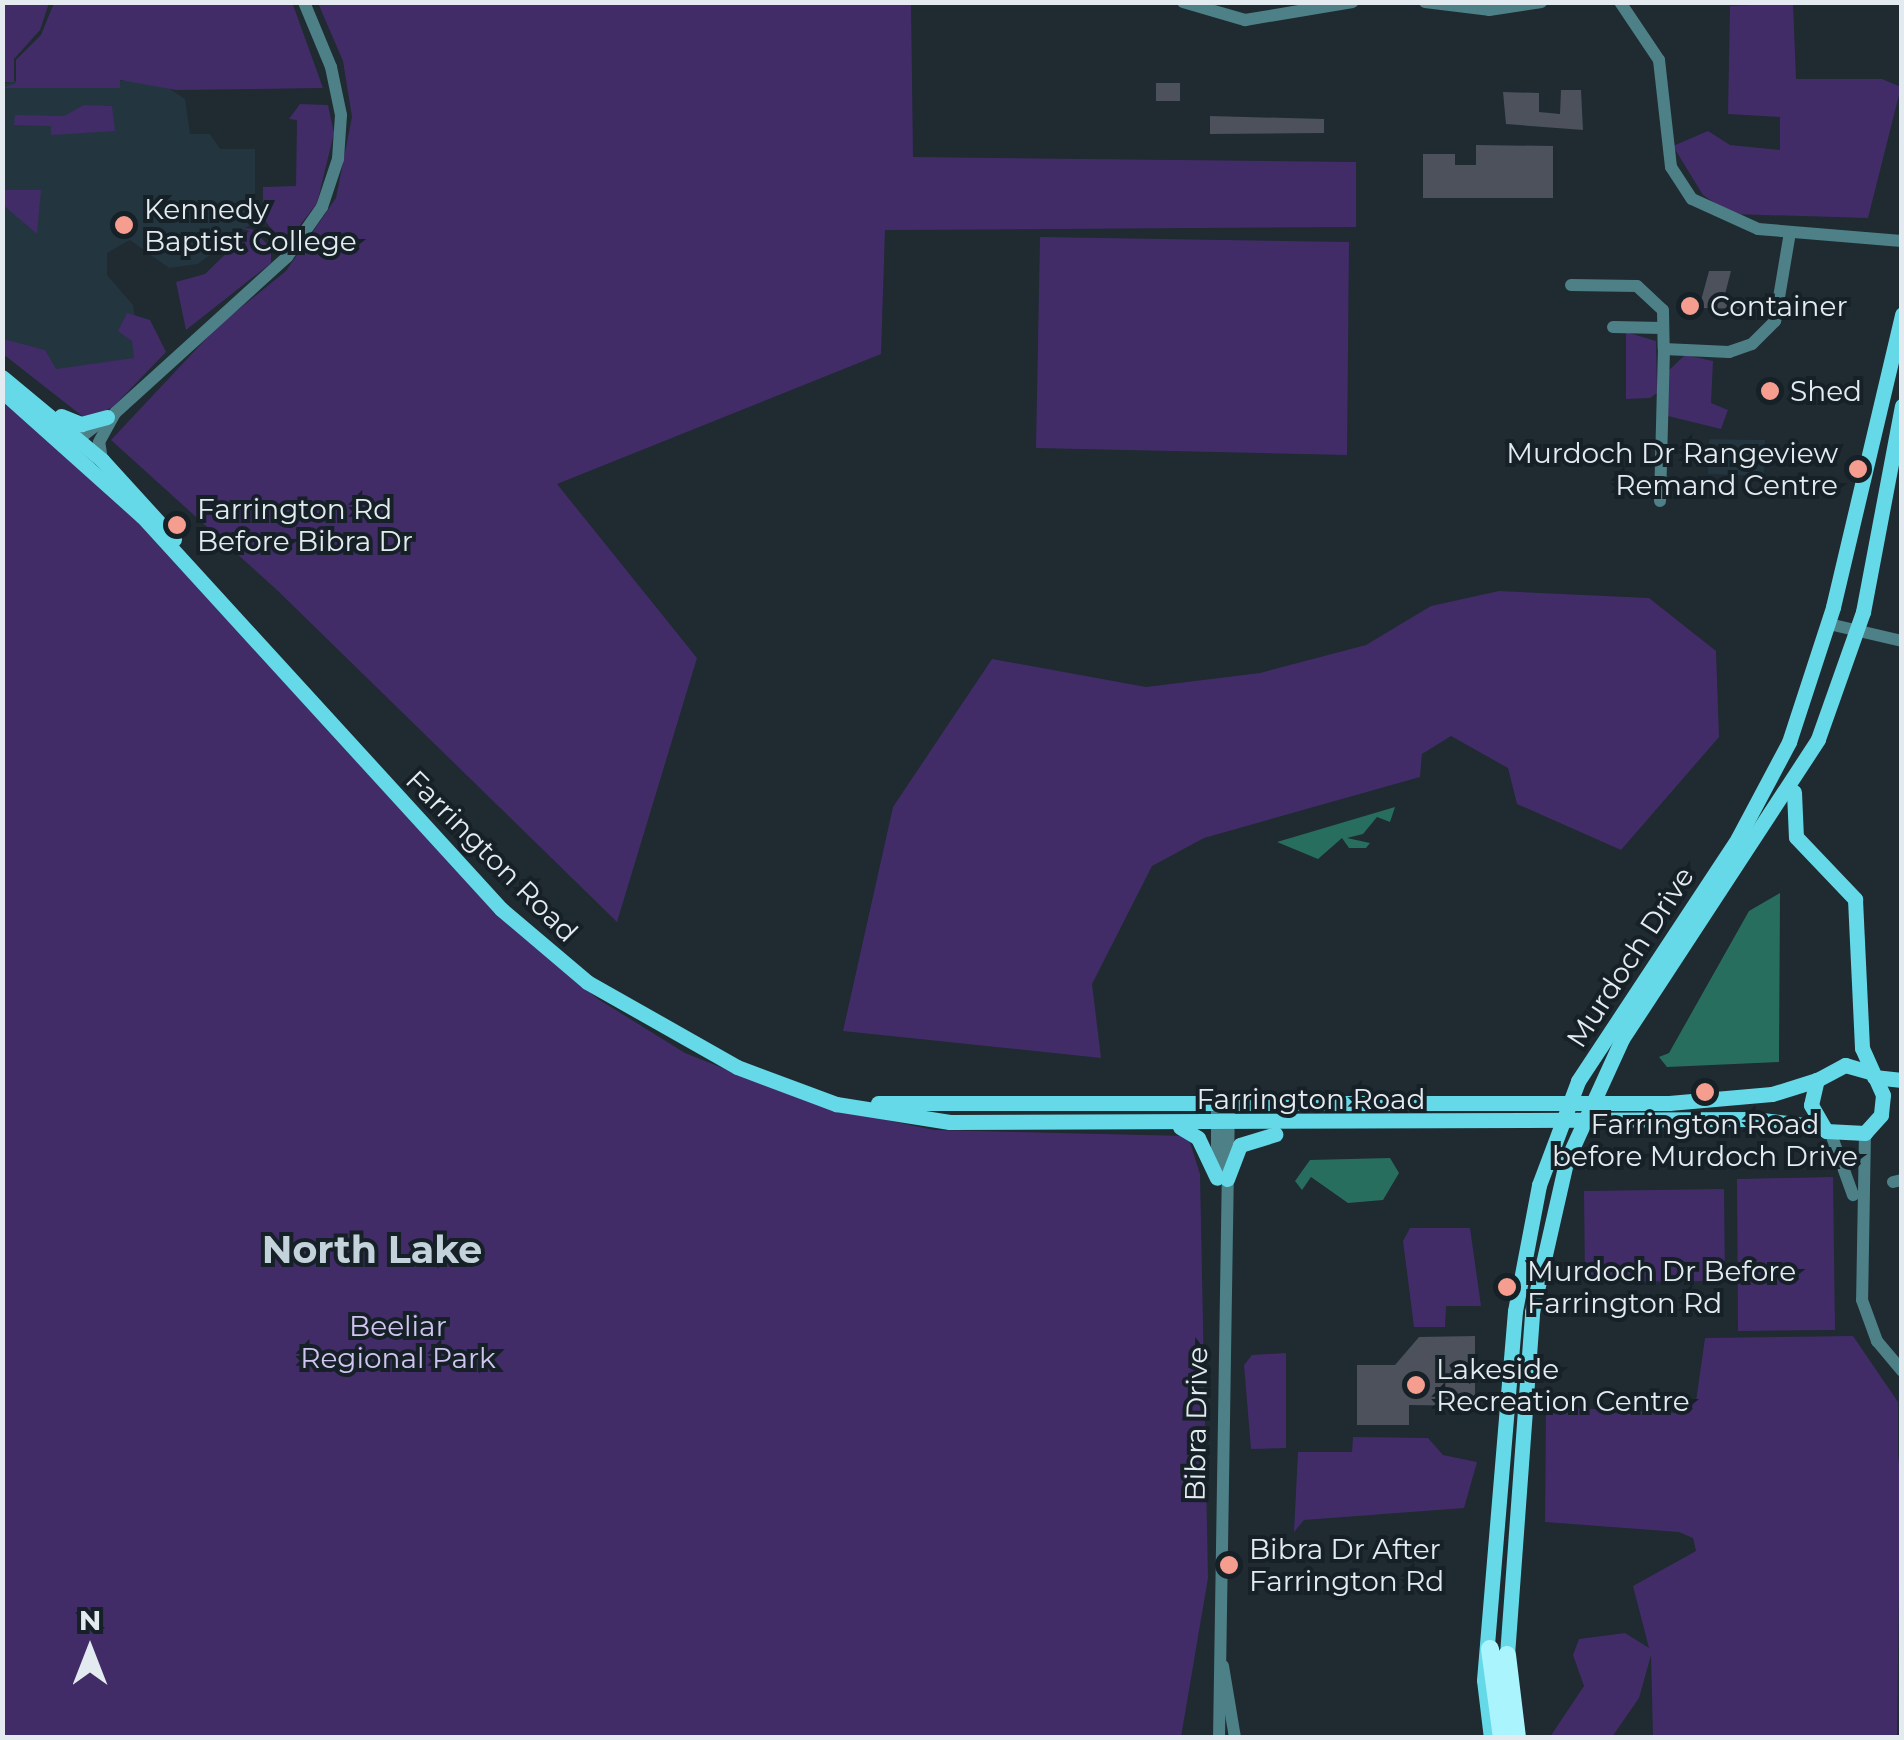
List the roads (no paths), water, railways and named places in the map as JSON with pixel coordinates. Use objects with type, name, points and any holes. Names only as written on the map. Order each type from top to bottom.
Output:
[{"type":"highway","points":[[1498,1652],[1502,1738]]},
{"type":"highway","points":[[1498,1652],[1517,1738]]},
{"type":"main road","name":"Murdoch Drive","points":[[1498,1652],[1518,1290],[1546,1162],[1574,1090],[1760,800],[1829,624],[1902,314]]},
{"type":"main road","points":[[2,373],[70,422],[111,415]]},
{"type":"main road","name":"Farrington Road","points":[[2,373],[89,436],[102,460],[201,580]]},
{"type":"main road","name":"Farrington Road","points":[[2,392],[147,523],[501,910],[557,960],[672,1034],[805,1091],[918,1120],[1223,1125],[1754,1119],[1826,1131]]},
{"type":"main road","name":"Murdoch Drive","points":[[1498,1652],[1535,1291],[1566,1162],[1595,1090],[1636,1015],[1797,778],[1856,632],[1902,406]]},
{"type":"main road","points":[[28,412],[89,436],[147,523]]},
{"type":"main road","points":[[1797,778],[1790,808],[1796,837],[1846,884],[1860,915],[1859,1019],[1872,1075],[1883,1096],[1870,1129]]},
{"type":"main road","points":[[1902,1080],[1845,1065],[1817,1080],[1810,1104],[1826,1131],[1870,1129],[1902,1107]]},
{"type":"main road","name":"Farrington Road","points":[[805,1091],[894,1105],[1669,1103],[1772,1094],[1817,1080]]},
{"type":"main road","points":[[1411,1104],[1408,1114],[1472,1116],[1484,1124]]},
{"type":"main road","points":[[1222,1178],[1234,1153],[1250,1138],[1368,1124]]},
{"type":"main road","points":[[1176,1125],[1198,1138],[1222,1178]]},
{"type":"main road","points":[[1491,1738],[1498,1652]]},
{"type":"street","points":[[89,436],[287,256],[322,207],[338,158],[340,115],[304,2]]},
{"type":"street","points":[[1183,2],[1245,20],[1352,2]]},
{"type":"street","points":[[1424,2],[1489,10],[1541,2]]},
{"type":"street","points":[[1620,2],[1659,60],[1671,166],[1692,199],[1738,224],[1902,241]]},
{"type":"street","points":[[1664,350],[1729,352],[1752,344],[1775,321],[1790,232]]},
{"type":"street","points":[[1571,285],[1637,286],[1655,295],[1664,350],[1660,500]]},
{"type":"street","points":[[1613,327],[1663,328]]},
{"type":"street","points":[[1829,624],[1902,640]]},
{"type":"street","name":"Bibra Drive","points":[[1219,1738],[1223,1104]]},
{"type":"street","points":[[1858,1227],[1870,1129]]},
{"type":"street","points":[[1826,1131],[1851,1178],[1866,1318],[1902,1372]]},
{"type":"street","name":"Bibra Drive","points":[[1219,1649],[1235,1738]]},
{"type":"place","name":"Kennedy Baptist College","points":[[124,225]]},
{"type":"place","name":"Container","points":[[1690,306]]},
{"type":"place","name":"Shed","points":[[1770,391]]},
{"type":"place","name":"Murdoch Dr Rangeview Remand Centre","points":[[1858,469]]},
{"type":"place","name":"Farrington Rd Before Bibra Dr","points":[[177,525]]},
{"type":"place","name":"Farrington Road before Murdoch Drive","points":[[1705,1092]]},
{"type":"place","name":"Murdoch Dr Before Farrington Rd","points":[[1507,1287]]},
{"type":"place","name":"Lakeside Recreation Centre","points":[[1416,1385]]},
{"type":"place","name":"Bibra Dr After Farrington Rd","points":[[1229,1565]]},
{"type":"district","name":"North Lake","points":[[372,1250]]},
{"type":"park label","name":"Beeliar Regional Park","points":[[398,1342]]}]
